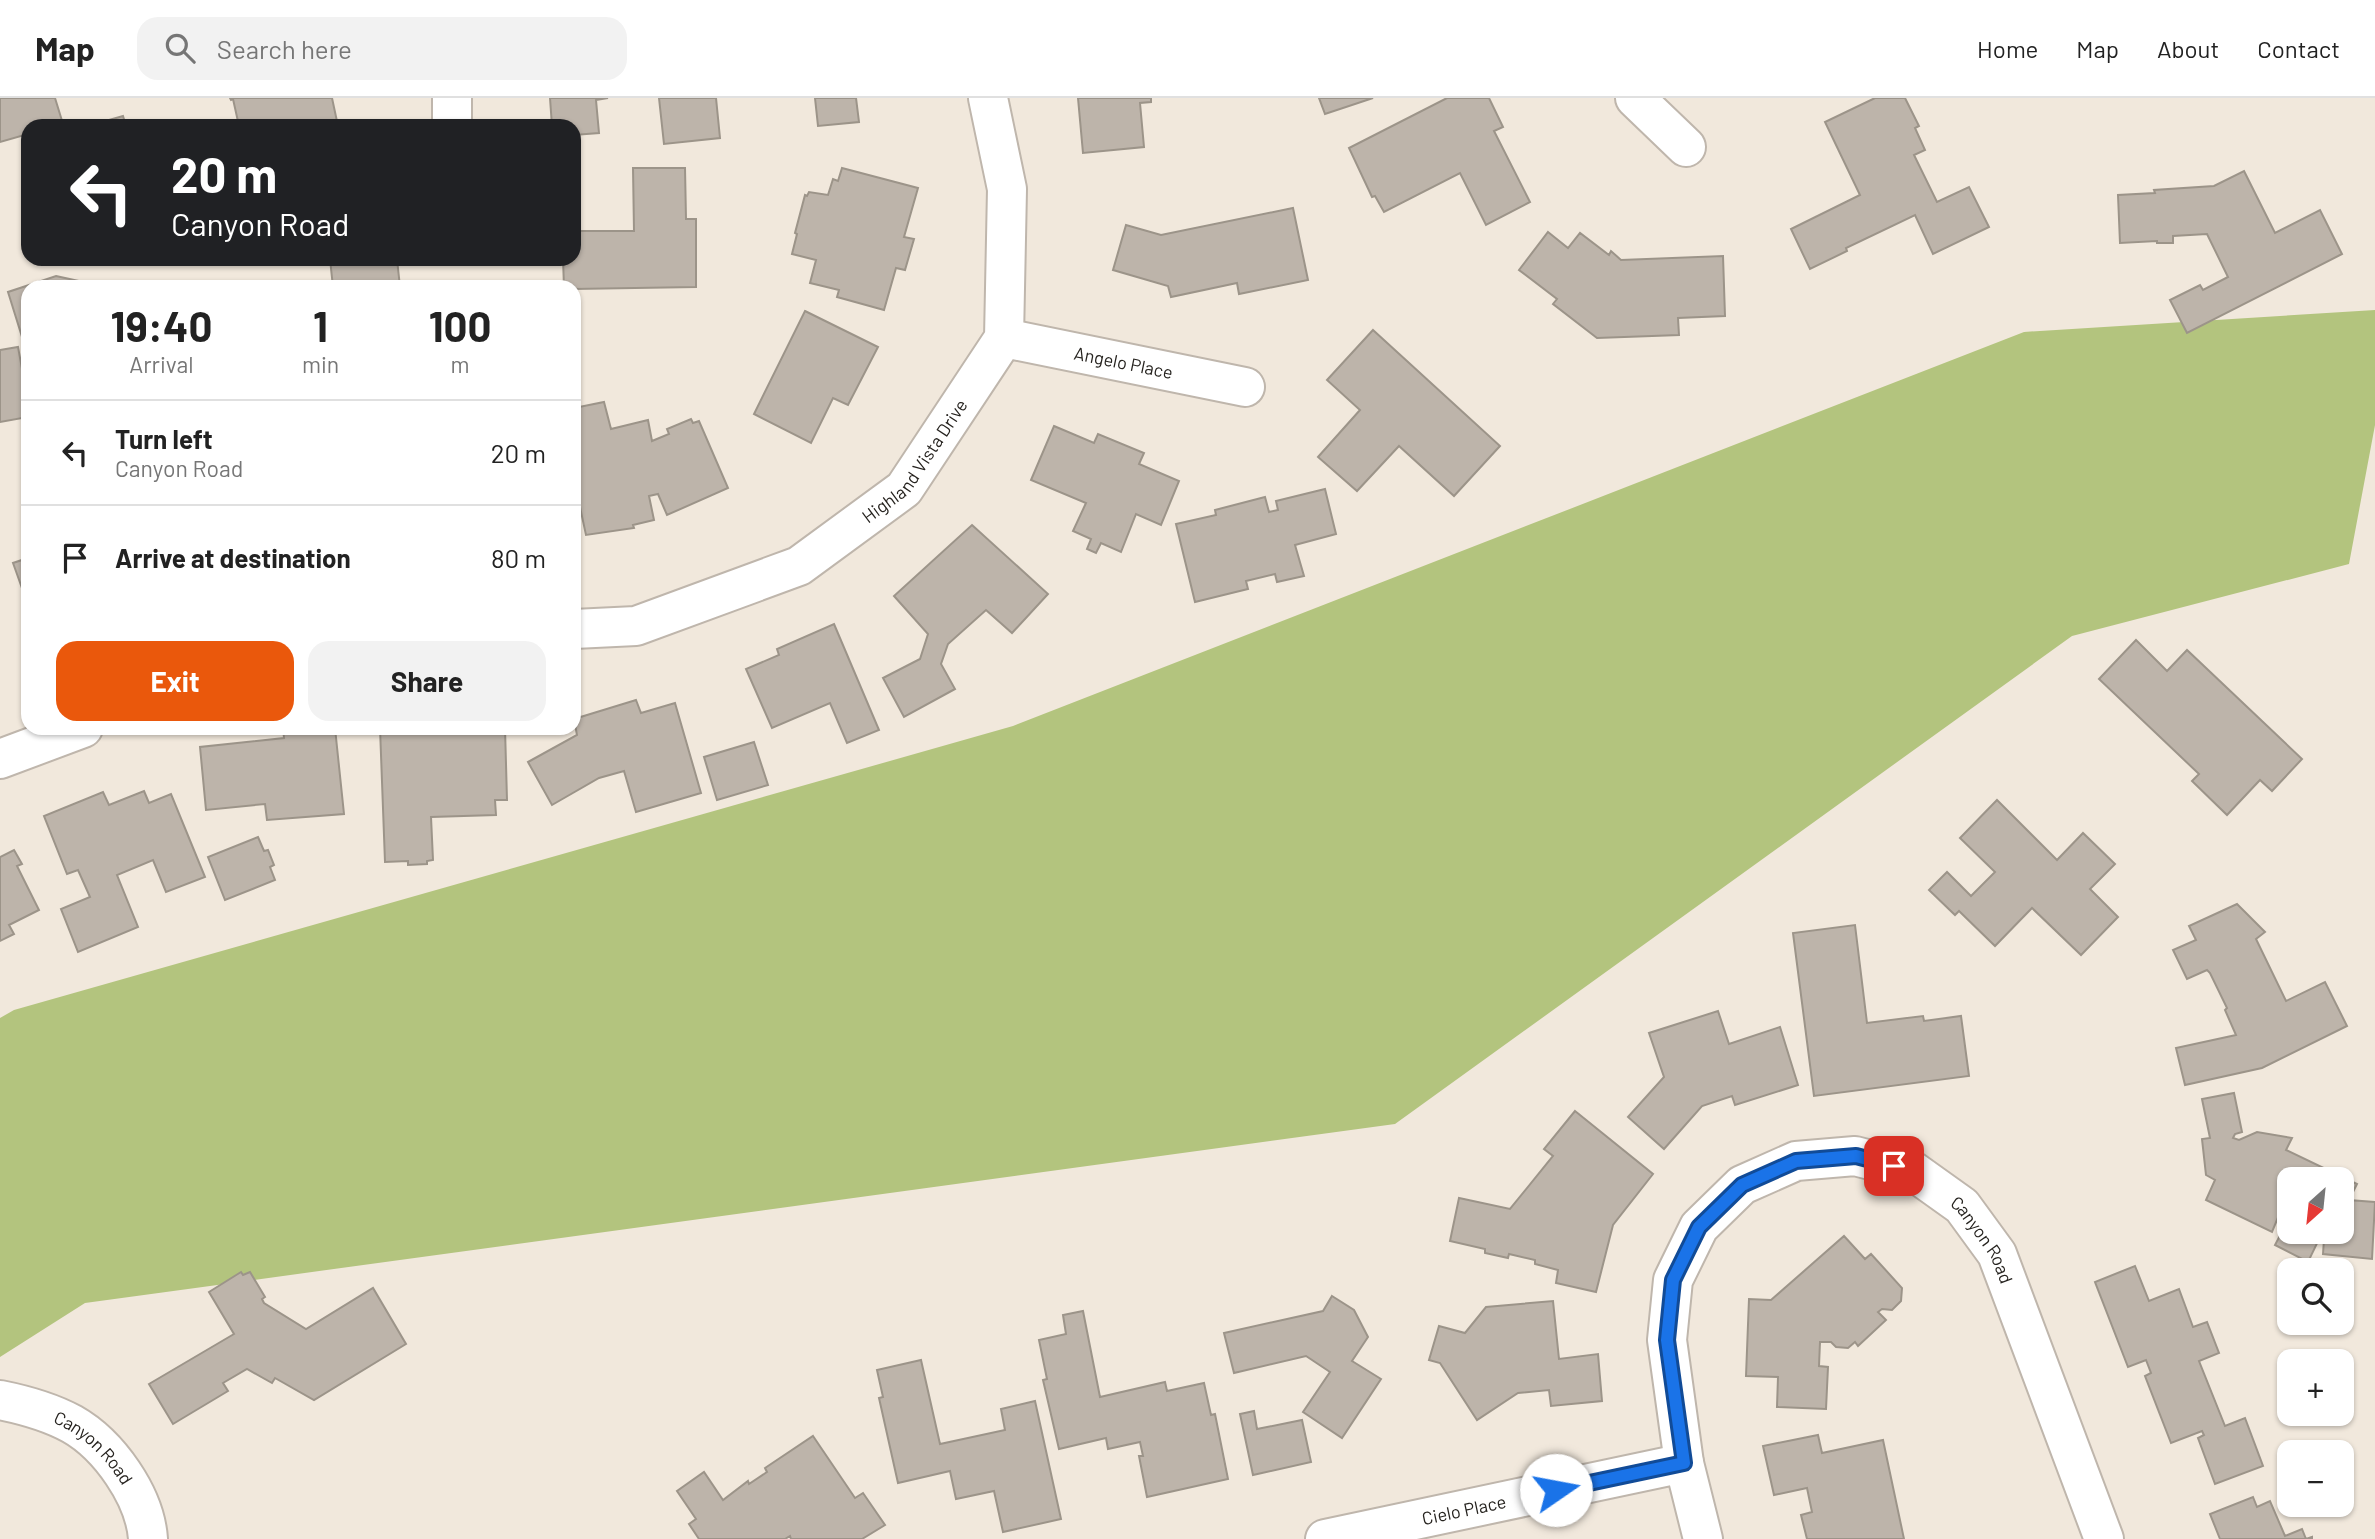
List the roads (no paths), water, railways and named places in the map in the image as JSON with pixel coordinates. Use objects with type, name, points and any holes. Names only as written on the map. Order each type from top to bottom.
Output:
[{"type":"street","points":[[452,98],[452,119]]},
{"type":"street","points":[[988,98],[1007,189],[1004,338]]},
{"type":"street","points":[[1635,98],[1686,146]]},
{"type":"street","name":"Angelo Place","points":[[1004,338],[1245,387]]},
{"type":"street","name":"Highland Vista Drive","points":[[581,629],[636,626],[799,566],[904,489],[1004,338]]},
{"type":"street","points":[[0,759],[64,735]]},
{"type":"street","name":"Canyon Road","points":[[1703,1539],[1684,1463],[1667,1340],[1673,1280],[1699,1227],[1742,1185],[1796,1161],[1856,1156],[1913,1171],[1962,1206],[1997,1254],[2104,1539]]},
{"type":"street","name":"Canyon Road","points":[[0,1400],[31,1406],[73,1424],[108,1453],[134,1492],[148,1539]]},
{"type":"street","name":"Cielo Place","points":[[1325,1539],[1684,1463]]}]
